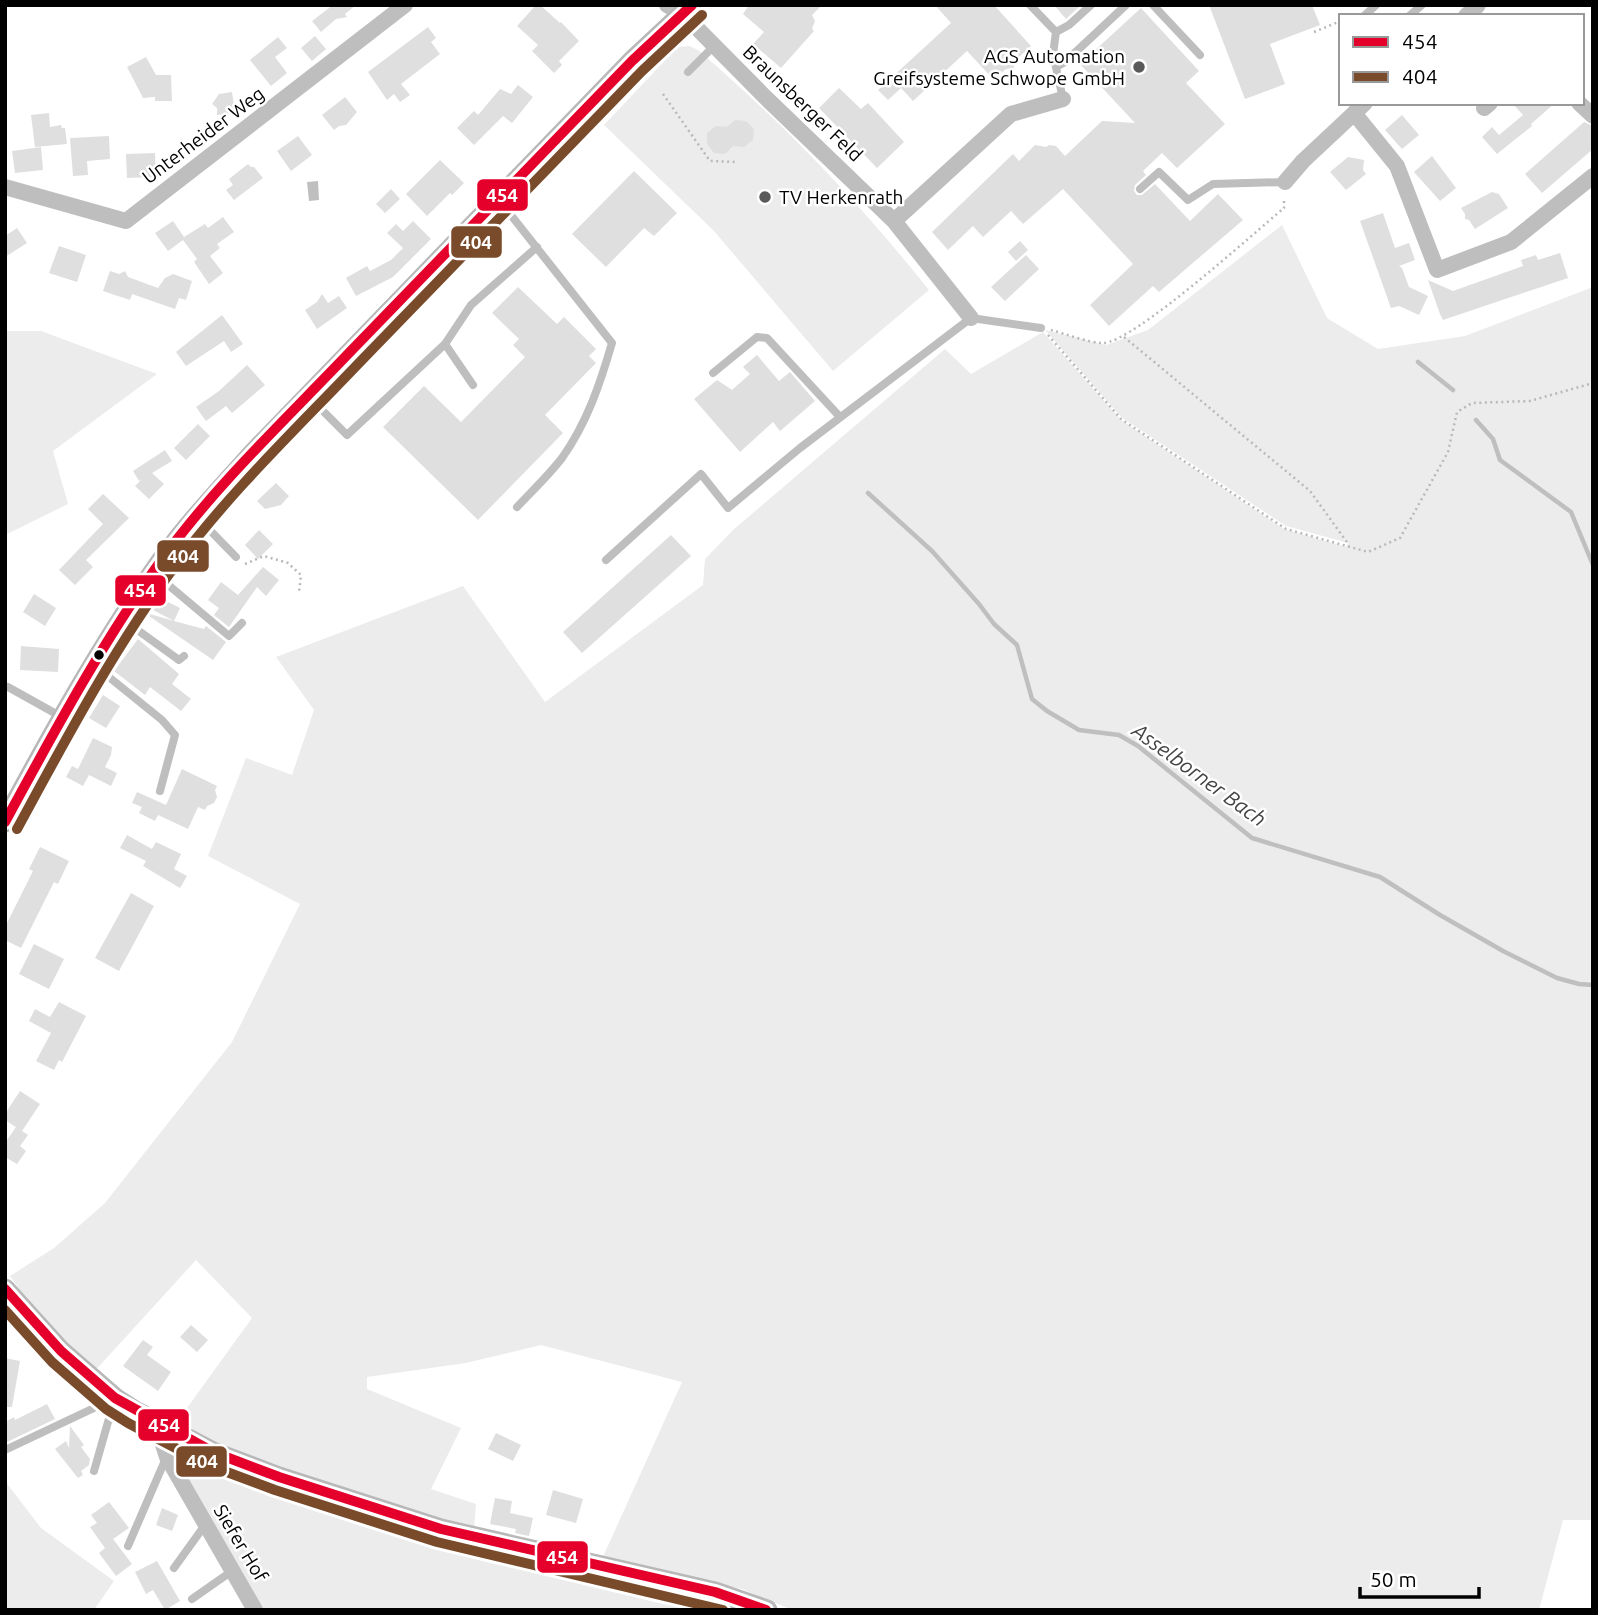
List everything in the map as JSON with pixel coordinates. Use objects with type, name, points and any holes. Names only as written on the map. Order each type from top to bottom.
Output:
[{"type":"main road","points":[[5,822],[62,716],[122,619],[153,572],[196,516],[681,8]]},
{"type":"main road","points":[[5,1289],[61,1351],[115,1398],[156,1423],[214,1452],[397,1516],[516,1548],[715,1592],[767,1610]]},
{"type":"street","name":"Unterheider Weg","points":[[5,187],[126,221],[405,5]]},
{"type":"street","name":"Braunsberger Feld","points":[[681,8],[714,46],[894,221],[971,318]]},
{"type":"street","points":[[894,221],[1011,114],[1063,99]]},
{"type":"street","points":[[1285,182],[1303,161],[1360,108],[1396,166],[1437,270],[1511,242],[1593,176]]},
{"type":"street","name":"Siefer Hof","points":[[156,1423],[167,1457],[255,1610]]},
{"type":"lane","points":[[1030,5],[1056,32]]},
{"type":"lane","points":[[1056,32],[1069,25],[1091,5]]},
{"type":"lane","points":[[1056,67],[1065,62],[1126,5]]},
{"type":"lane","points":[[1153,5],[1200,55]]},
{"type":"lane","points":[[1056,32],[1053,54],[1063,99]]},
{"type":"lane","points":[[688,72],[714,46]]},
{"type":"lane","points":[[1140,189],[1159,172],[1188,200],[1213,184],[1285,182]]},
{"type":"lane","points":[[498,200],[612,343],[598,391],[578,433],[561,460],[517,507]]},
{"type":"lane","points":[[308,396],[347,435],[445,344],[471,305],[537,247]]},
{"type":"lane","points":[[606,560],[701,474],[728,508],[840,417],[971,318],[1041,328]]},
{"type":"lane","points":[[713,373],[757,337],[763,336],[768,338],[840,417]]},
{"type":"lane","points":[[445,344],[473,385]]},
{"type":"lane","points":[[196,516],[236,557]]},
{"type":"lane","points":[[153,572],[229,636],[242,623]]},
{"type":"lane","points":[[122,619],[179,660],[184,656]]},
{"type":"lane","points":[[94,666],[162,720],[175,735],[160,791]]},
{"type":"lane","points":[[8,687],[62,716]]},
{"type":"lane","points":[[5,1450],[115,1398]]},
{"type":"lane","points":[[94,1471],[115,1398]]},
{"type":"lane","points":[[128,1546],[167,1457]]},
{"type":"lane","points":[[174,1568],[205,1525]]},
{"type":"lane","points":[[192,1599],[233,1570]]},
{"type":"path","points":[[1314,32],[1339,23]]},
{"type":"path","points":[[663,94],[709,161],[737,162]]},
{"type":"path","points":[[1041,328],[1104,343],[1124,337],[1186,290],[1284,208],[1285,182]]},
{"type":"path","points":[[1041,328],[1121,419],[1286,529],[1368,552],[1400,538],[1448,452],[1457,412],[1472,403],[1530,401],[1593,383]]},
{"type":"path","points":[[1124,337],[1310,491],[1350,547]]},
{"type":"path","points":[[236,557],[247,565],[264,556],[288,563],[301,575],[299,592]]},
{"type":"shaded area","name":"TV Herkenrath","points":[[689,46],[698,50],[730,78],[819,164],[929,290],[833,371],[714,231],[604,125],[671,54],[679,47]]},
{"type":"shaded area","points":[[318,181],[319,200],[309,201],[307,182]]},
{"type":"shaded area","points":[[1282,225],[1327,318],[1378,349],[1465,336],[1593,287],[1593,1520],[1563,1520],[1539,1610],[792,1610],[742,1589],[602,1559],[682,1382],[541,1345],[466,1363],[367,1377],[367,1389],[461,1428],[431,1489],[476,1504],[474,1531],[336,1488],[174,1426],[252,1318],[196,1260],[92,1374],[38,1315],[10,1276],[54,1248],[105,1203],[232,1042],[300,904],[208,856],[246,758],[292,775],[314,710],[276,657],[463,586],[545,702],[703,585],[705,559],[733,530],[945,349],[971,374],[1043,332],[1121,420],[1284,529],[1346,547],[1348,543],[1286,526],[1121,417],[1045,330],[1106,345],[1148,330]]},
{"type":"shaded area","points":[[5,331],[41,331],[157,374],[53,451],[68,504],[5,535]]},
{"type":"shaded area","points":[[171,1440],[601,1574],[704,1601],[727,1610],[260,1610],[169,1446]]},
{"type":"shaded area","points":[[5,1481],[41,1528],[114,1581],[94,1610],[5,1610]]},
{"type":"building","points":[[333,5],[356,5],[345,14],[347,17],[336,19],[321,32],[312,21]]},
{"type":"building","points":[[536,5],[540,5],[561,22],[579,41],[559,61],[562,65],[554,73],[532,51],[538,45],[517,26]]},
{"type":"building","points":[[749,5],[822,5],[812,15],[815,21],[812,29],[814,31],[781,68],[753,44],[764,32],[743,14]]},
{"type":"building","points":[[935,5],[994,5],[1031,46],[1014,62],[1014,69],[1006,69],[994,80],[967,51],[913,101],[901,88],[888,100],[878,90],[951,23]]},
{"type":"building","points":[[1054,5],[1081,5],[1066,19]]},
{"type":"building","points":[[1209,5],[1312,5],[1320,25],[1270,44],[1285,84],[1245,99]]},
{"type":"building","points":[[1141,8],[1199,71],[1186,83],[1225,124],[1177,168],[1162,153],[1143,171],[1146,175],[1135,185],[1134,191],[1137,195],[1142,195],[1155,184],[1190,221],[1218,194],[1243,220],[1159,292],[1153,286],[1109,326],[1090,305],[1133,264],[1063,189],[1023,224],[1011,211],[983,237],[973,226],[948,250],[932,232],[1013,154],[1019,161],[1035,145],[1049,145],[1056,146],[1065,156],[1102,121],[1135,123],[1080,64]]},
{"type":"building","points":[[428,27],[436,38],[431,42],[440,54],[401,84],[410,95],[400,102],[394,94],[387,100],[368,72]]},
{"type":"building","points":[[315,36],[326,49],[312,61],[301,48]]},
{"type":"building","points":[[278,37],[287,48],[275,57],[287,73],[271,86],[250,60]]},
{"type":"building","points":[[146,57],[156,75],[171,75],[172,101],[155,101],[155,97],[143,98],[127,67]]},
{"type":"building","points":[[518,85],[533,97],[512,123],[503,116],[474,145],[457,128],[474,111],[478,115],[500,89],[511,94]]},
{"type":"building","points":[[839,88],[861,109],[868,103],[904,142],[877,168],[819,108]]},
{"type":"building","points":[[232,92],[235,113],[217,115],[217,108],[212,104],[219,94]]},
{"type":"building","points":[[345,97],[357,112],[346,125],[334,130],[322,115]]},
{"type":"building","points":[[1514,105],[1553,105],[1497,154],[1482,137],[1492,127],[1499,135],[1523,115]]},
{"type":"building","points":[[49,113],[50,127],[61,125],[65,128],[67,144],[35,147],[31,115]]},
{"type":"building","points":[[1402,115],[1419,135],[1402,149],[1385,130]]},
{"type":"building","points":[[735,120],[746,121],[754,129],[753,140],[744,147],[733,146],[725,154],[714,153],[707,144],[707,133],[716,126],[727,127]]},
{"type":"building","points":[[1584,122],[1593,126],[1593,149],[1542,193],[1525,174]]},
{"type":"building","points":[[109,136],[110,159],[87,161],[88,175],[73,176],[70,138]]},
{"type":"building","points":[[298,136],[312,155],[291,171],[277,151]]},
{"type":"building","points":[[41,147],[43,170],[15,173],[12,151]]},
{"type":"building","points":[[155,153],[156,177],[127,178],[126,154]]},
{"type":"building","points":[[1432,156],[1456,188],[1440,201],[1414,172]]},
{"type":"building","points":[[1348,157],[1364,160],[1363,170],[1366,174],[1346,190],[1330,172]]},
{"type":"building","points":[[440,160],[464,183],[427,216],[406,194]]},
{"type":"building","points":[[248,164],[263,178],[234,200],[226,190],[233,185],[229,179]]},
{"type":"building","points":[[634,171],[677,213],[654,236],[644,228],[606,267],[572,234]]},
{"type":"building","points":[[391,189],[400,199],[385,213],[376,204]]},
{"type":"building","points":[[1492,192],[1499,194],[1508,208],[1475,229],[1469,220],[1465,219],[1461,208]]},
{"type":"building","points":[[1383,213],[1395,248],[1409,243],[1415,260],[1399,266],[1409,287],[1428,296],[1419,315],[1399,306],[1391,308],[1360,221]]},
{"type":"building","points":[[223,217],[234,232],[217,244],[220,248],[210,256],[223,273],[209,284],[194,262],[197,259],[183,240],[168,251],[155,233],[173,221],[184,237],[205,224],[208,228]]},
{"type":"building","points":[[413,221],[431,239],[393,277],[356,296],[346,278],[367,266],[370,271],[391,260],[403,248],[387,233],[396,224],[403,231]]},
{"type":"building","points":[[17,228],[27,243],[5,257],[5,236]]},
{"type":"building","points":[[1020,241],[1028,250],[1016,261],[1008,252]]},
{"type":"building","points":[[59,246],[86,255],[77,282],[49,273]]},
{"type":"building","points":[[1560,253],[1568,278],[1443,320],[1428,280],[1453,291],[1523,266],[1521,260],[1536,255],[1538,260]]},
{"type":"building","points":[[1026,255],[1039,269],[1005,301],[991,287]]},
{"type":"building","points":[[110,271],[119,274],[125,271],[128,277],[158,288],[165,278],[173,274],[192,281],[186,300],[179,298],[175,309],[132,294],[130,300],[103,291]]},
{"type":"building","points":[[518,287],[557,324],[564,317],[596,349],[589,356],[596,363],[545,415],[563,433],[478,520],[383,427],[424,386],[461,422],[525,357],[513,345],[519,339],[492,313]]},
{"type":"building","points":[[322,294],[328,303],[339,296],[347,308],[317,329],[305,310],[317,302]]},
{"type":"building","points":[[222,315],[243,344],[231,352],[224,341],[186,366],[176,352]]},
{"type":"building","points":[[757,355],[779,381],[790,372],[815,401],[780,431],[773,422],[740,452],[694,399],[717,380],[732,390],[750,374],[743,367]]},
{"type":"building","points":[[247,365],[265,385],[232,413],[226,406],[206,421],[196,407],[219,391]]},
{"type":"building","points":[[198,424],[210,436],[186,460],[174,448]]},
{"type":"building","points":[[165,450],[172,461],[152,473],[164,484],[149,499],[135,486],[142,479],[139,481],[133,471]]},
{"type":"building","points":[[276,483],[289,496],[281,505],[265,509],[257,501]]},
{"type":"building","points":[[103,494],[129,518],[86,560],[93,567],[75,585],[59,570],[103,524],[88,509]]},
{"type":"building","points":[[259,530],[273,544],[258,559],[245,545]]},
{"type":"building","points":[[671,535],[691,556],[582,653],[563,632]]},
{"type":"building","points":[[263,567],[279,580],[266,596],[257,587],[229,627],[214,615],[219,608],[208,600],[221,582],[238,595]]},
{"type":"building","points":[[34,594],[56,608],[45,626],[23,612]]},
{"type":"building","points":[[158,597],[180,608],[174,621],[151,609]]},
{"type":"building","points":[[150,614],[204,629],[206,626],[226,642],[213,660],[149,616]]},
{"type":"building","points":[[138,639],[179,674],[172,684],[191,699],[181,711],[150,687],[145,695],[114,671]]},
{"type":"building","points":[[21,646],[59,649],[58,672],[20,670]]},
{"type":"building","points":[[103,695],[120,706],[106,728],[89,718]]},
{"type":"building","points":[[93,738],[112,747],[105,767],[117,773],[111,786],[89,775],[83,786],[66,777],[72,766],[78,769]]},
{"type":"building","points":[[182,769],[217,786],[214,803],[205,810],[198,807],[188,829],[158,815],[155,821],[139,813],[142,807],[132,803],[137,792],[166,805]]},
{"type":"building","points":[[127,835],[152,849],[156,842],[181,854],[174,869],[187,876],[180,888],[143,866],[146,861],[120,848]]},
{"type":"building","points":[[40,847],[69,861],[58,884],[54,882],[21,948],[5,940],[5,927],[33,871],[29,869]]},
{"type":"building","points":[[131,893],[154,906],[119,971],[95,958]]},
{"type":"building","points":[[34,944],[64,959],[49,989],[19,974]]},
{"type":"building","points":[[59,1002],[86,1016],[62,1062],[59,1060],[54,1070],[36,1061],[51,1033],[29,1021],[35,1009],[50,1017]]},
{"type":"building","points":[[20,1091],[40,1104],[22,1131],[5,1120],[5,1114]]},
{"type":"building","points":[[16,1127],[28,1135],[20,1146],[26,1151],[17,1164],[5,1157],[5,1143]]},
{"type":"building","points":[[191,1325],[208,1340],[197,1352],[180,1337]]},
{"type":"building","points":[[143,1340],[153,1347],[147,1355],[171,1372],[158,1391],[123,1366]]},
{"type":"building","points":[[5,1358],[20,1361],[12,1407],[5,1407]]},
{"type":"building","points":[[47,1404],[55,1419],[5,1443],[5,1422],[14,1417],[15,1420]]},
{"type":"building","points":[[70,1426],[84,1445],[81,1447],[90,1459],[89,1465],[81,1471],[83,1475],[78,1478],[55,1449],[66,1441],[69,1448]]},
{"type":"building","points":[[496,1433],[521,1445],[513,1461],[488,1449]]},
{"type":"building","points":[[553,1490],[583,1499],[576,1523],[546,1515]]},
{"type":"building","points":[[495,1498],[512,1501],[510,1513],[533,1518],[529,1536],[515,1533],[516,1529],[490,1524]]},
{"type":"building","points":[[109,1502],[129,1528],[113,1539],[132,1564],[116,1576],[99,1553],[105,1548],[90,1527],[97,1523],[91,1515]]},
{"type":"building","points":[[162,1508],[178,1515],[172,1531],[156,1525]]},
{"type":"building","points":[[157,1561],[180,1601],[165,1610],[153,1590],[146,1594],[135,1572]]},
{"type":"waterway","name":"Asselborner Bach","points":[[1418,362],[1453,390]]},
{"type":"waterway","name":"Asselborner Bach","points":[[1476,420],[1493,439],[1500,460],[1571,512],[1593,565]]},
{"type":"waterway","name":"Asselborner Bach","points":[[868,493],[932,551],[994,624],[1017,645],[1032,699],[1047,711],[1079,730],[1119,735],[1138,746],[1252,838],[1380,877],[1503,951],[1557,978],[1593,985]]},
{"type":"transit line","name":"454","points":[[5,822],[120,622],[163,558],[206,504],[276,428],[632,61],[692,5]]},
{"type":"transit line","name":"404","points":[[17,829],[131,629],[196,539],[287,437],[642,71],[702,15]]},
{"type":"transit line","name":"454","points":[[5,1289],[61,1351],[115,1398],[213,1452],[279,1477],[441,1529],[715,1592],[766,1610]]},
{"type":"transit line","name":"404","points":[[5,1310],[52,1362],[106,1409],[208,1465],[275,1490],[437,1542],[723,1610]]},
{"type":"place","name":"AGS Automation Greifsysteme Schwope GmbH","points":[[1139,67]]},
{"type":"place","name":"TV Herkenrath","points":[[765,197]]}]
